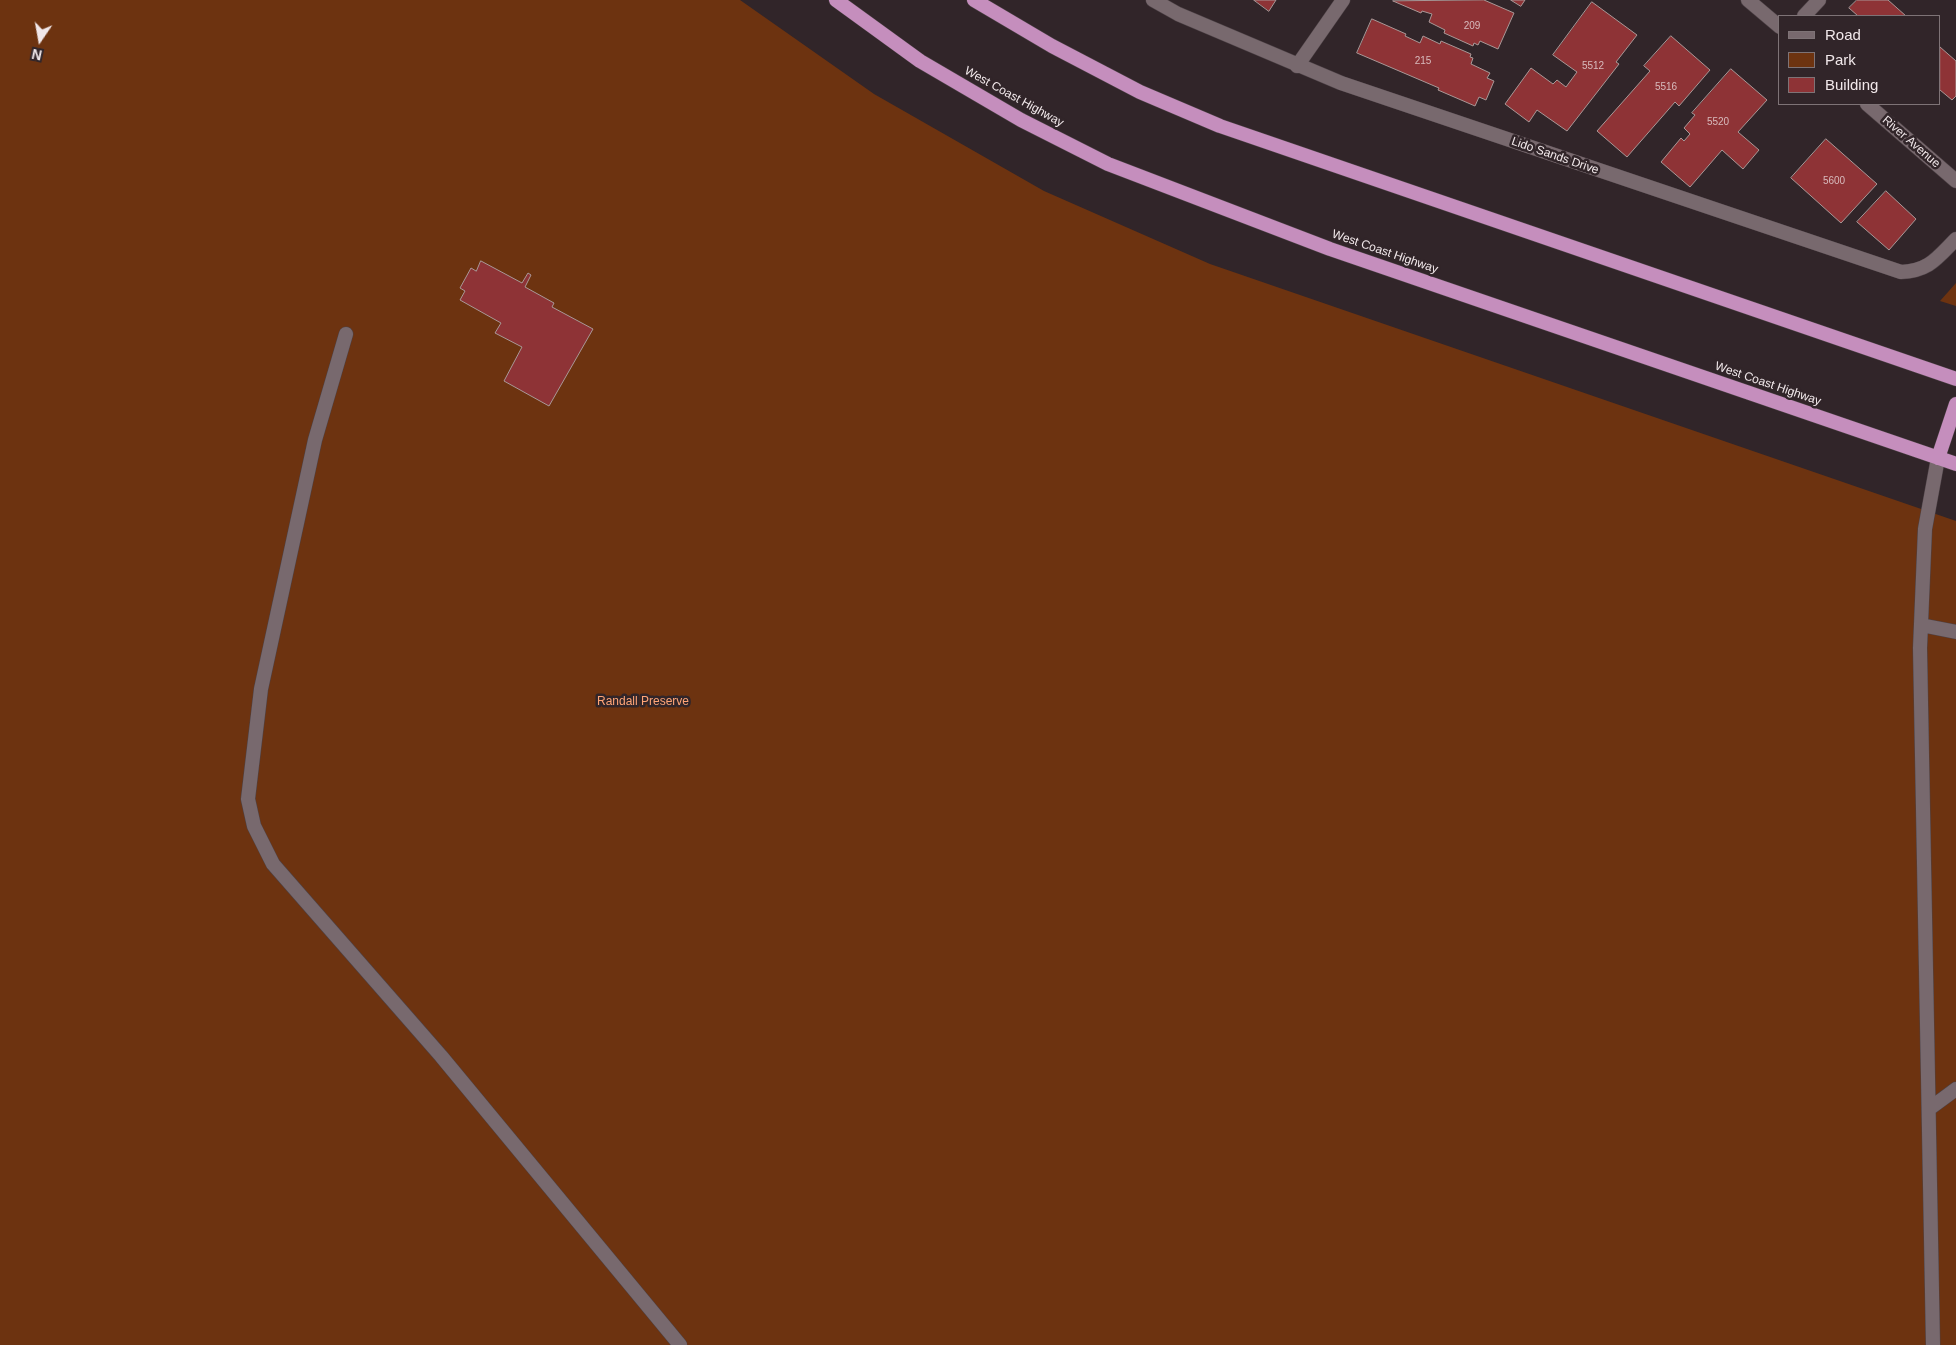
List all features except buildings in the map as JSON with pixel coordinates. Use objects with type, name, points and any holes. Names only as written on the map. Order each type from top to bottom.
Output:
[{"type":"highway","name":"West Coast Highway","points":[[836,0],[920,61],[1021,120],[1108,164],[1330,249],[1956,464]]},
{"type":"highway","points":[[974,0],[1052,46],[1132,87],[1220,126],[1956,378]]},
{"type":"highway","points":[[1938,458],[1956,404]]},
{"type":"street","name":"Lido Sands Drive","points":[[1153,0],[1178,14],[1341,83],[1901,272],[1918,272],[1931,264],[1956,239]]},
{"type":"street","points":[[1297,66],[1343,0]]},
{"type":"street","points":[[1748,0],[1778,25]]},
{"type":"street","points":[[1805,15],[1819,0]]},
{"type":"street","name":"River Avenue","points":[[1868,105],[1956,181]]},
{"type":"street","points":[[346,334],[315,440],[260,689],[248,798],[254,826],[273,864],[441,1056],[680,1345]]},
{"type":"street","points":[[1933,1345],[1921,625],[1926,529],[1938,458]]},
{"type":"street","points":[[1921,625],[1956,632]]},
{"type":"street","points":[[1929,1109],[1956,1088]]},
{"type":"green space","name":"Randall Preserve","points":[[0,0],[740,0],[874,94],[1044,191],[1210,264],[1956,521],[1956,1345],[0,1345]]},
{"type":"green space","points":[[1956,283],[1956,306],[1940,301]]}]
